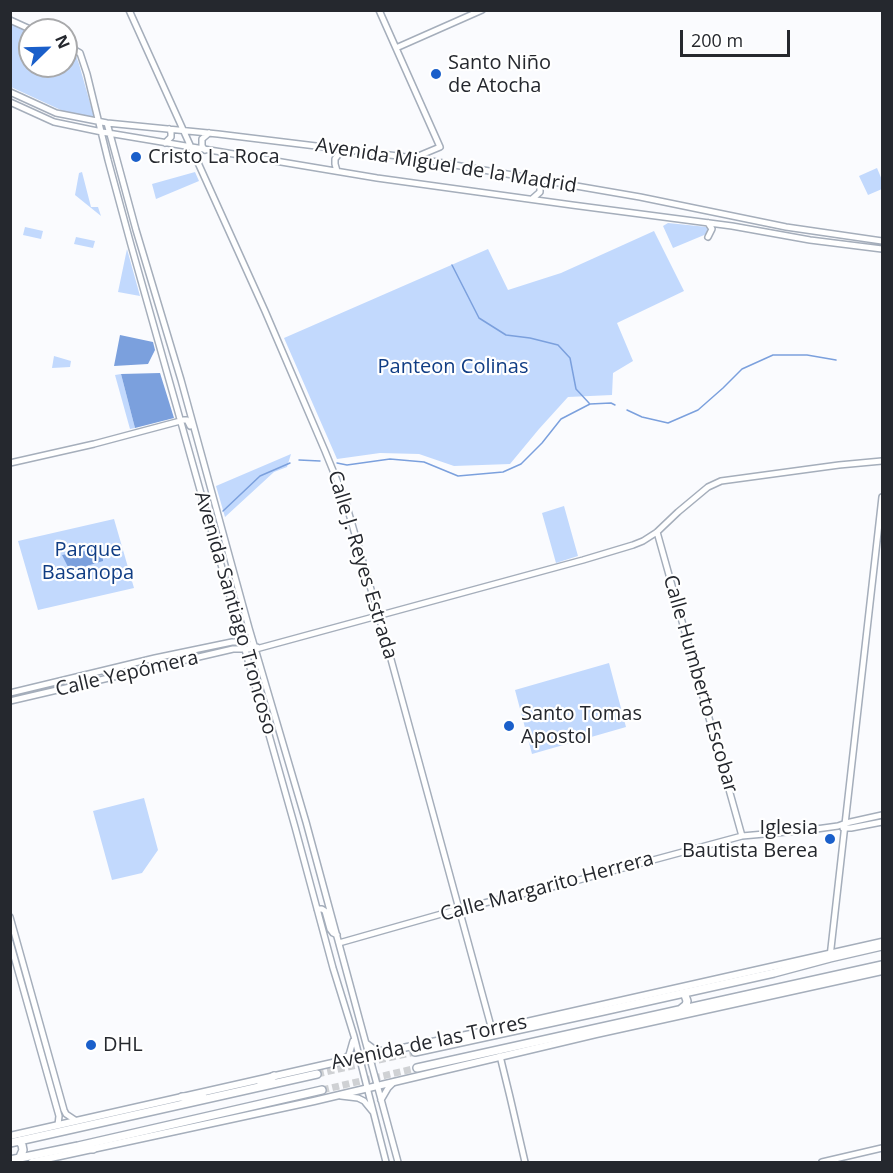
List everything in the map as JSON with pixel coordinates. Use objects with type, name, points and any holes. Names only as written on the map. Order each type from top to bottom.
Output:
[{"type":"highway","name":"Avenida de las Torres","points":[[415,1052],[774,973],[830,956],[882,944]]},
{"type":"highway","name":"Avenida de las Torres","points":[[417,1068],[882,965]]},
{"type":"highway","points":[[718,1001],[713,995],[721,984]]},
{"type":"highway","points":[[681,1009],[687,1001],[682,993]]},
{"type":"highway","points":[[496,1029],[526,1028]]},
{"type":"highway","points":[[557,1043],[575,1033]]},
{"type":"highway","name":"Avenida de las Torres","points":[[10,1143],[317,1074]]},
{"type":"highway","points":[[255,1088],[274,1076]]},
{"type":"highway","name":"Avenida de las Torres","points":[[10,1160],[322,1090]]},
{"type":"highway","points":[[182,1097],[218,1097]]},
{"type":"highway","points":[[37,1137],[33,1146],[34,1151],[38,1154]]},
{"type":"highway","points":[[19,1141],[23,1150],[20,1157]]},
{"type":"highway","points":[[78,1146],[93,1149]]},
{"type":"main road","name":"Calle J. Reyes Estrada","points":[[129,10],[265,311],[333,469],[354,528],[459,909],[496,1029]]},
{"type":"main road","points":[[379,10],[440,147],[414,158]]},
{"type":"main road","points":[[396,48],[482,10]]},
{"type":"main road","name":"Avenida Santiago Troncoso","points":[[78,52],[82,56],[118,200],[354,1036],[386,1162]]},
{"type":"main road","name":"Avenida Miguel de la Madrid","points":[[10,92],[56,113],[100,122],[414,158],[663,202],[786,228],[882,240]]},
{"type":"main road","name":"Avenida Miguel de la Madrid","points":[[10,102],[54,122],[110,134],[377,178],[732,226],[810,240],[882,249]]},
{"type":"main road","name":"Avenida Santiago Troncoso","points":[[107,123],[249,628],[257,648],[398,1162]]},
{"type":"main road","points":[[165,143],[171,137],[169,129]]},
{"type":"main road","points":[[176,145],[184,138],[183,130]]},
{"type":"main road","points":[[191,147],[191,137],[201,132]]},
{"type":"main road","points":[[205,150],[202,146],[202,139],[208,133]]},
{"type":"main road","points":[[337,171],[335,159],[344,150]]},
{"type":"main road","points":[[532,199],[540,192],[537,180]]},
{"type":"main road","points":[[118,200],[124,199],[132,226],[136,230]]},
{"type":"main road","points":[[708,223],[712,231],[708,237]]},
{"type":"main road","points":[[10,463],[186,420],[201,455]]},
{"type":"main road","name":"Calle Yepómera","points":[[10,701],[233,649],[257,648],[633,545],[657,532],[686,505],[716,483],[882,461]]},
{"type":"main road","points":[[830,956],[882,497]]},
{"type":"main road","name":"Calle Humberto Escobar","points":[[657,532],[742,836]]},
{"type":"main road","points":[[233,649],[242,642],[249,628]]},
{"type":"main road","name":"Calle Yepómera","points":[[10,693],[155,658],[235,641],[242,642]]},
{"type":"main road","points":[[242,642],[257,648]]},
{"type":"main road","points":[[846,826],[882,815]]},
{"type":"main road","points":[[846,826],[882,822]]},
{"type":"main road","name":"Calle Margarito Herrera","points":[[339,943],[459,909],[564,884],[742,836],[846,826]]},
{"type":"main road","points":[[317,909],[325,911],[330,928],[337,935]]},
{"type":"main road","points":[[10,917],[66,1114],[75,1120]]},
{"type":"main road","points":[[10,942],[59,1116],[58,1125]]},
{"type":"main road","name":"Avenida de las Torres","points":[[10,1136],[340,1061],[830,956],[848,949],[882,944]]},
{"type":"main road","points":[[333,968],[345,966]]},
{"type":"main road","name":"Avenida de las Torres","points":[[32,1162],[336,1095],[367,1084],[377,1086],[557,1043],[882,971]]},
{"type":"main road","points":[[340,1061],[349,1054],[354,1036]]},
{"type":"main road","points":[[366,1043],[374,1049],[385,1052]]},
{"type":"main road","points":[[500,1056],[525,1162]]},
{"type":"main road","points":[[381,1100],[395,1081]]},
{"type":"main road","points":[[336,1095],[358,1098],[369,1106],[375,1115]]},
{"type":"main road","points":[[59,1116],[63,1117],[66,1114]]},
{"type":"main road","points":[[383,1148],[391,1149],[398,1162]]},
{"type":"main road","points":[[822,1162],[882,1148]]},
{"type":"green space","points":[[11,24],[18,27],[18,78],[78,78],[78,61],[94,117],[63,111],[11,87]]},
{"type":"green space","points":[[877,168],[882,180],[882,189],[868,195],[859,176]]},
{"type":"green space","points":[[82,172],[91,207],[98,207],[101,216],[75,195],[79,173]]},
{"type":"green space","points":[[195,172],[199,181],[156,199],[152,184]]},
{"type":"green space","points":[[668,223],[707,227],[710,230],[709,233],[673,248],[663,226]]},
{"type":"green space","points":[[25,227],[43,231],[41,239],[23,235]]},
{"type":"green space","name":"Panteon Colinas","points":[[654,231],[684,291],[617,323],[633,361],[613,373],[612,395],[568,397],[510,464],[454,466],[419,454],[380,453],[337,459],[284,338],[488,249],[508,290],[561,273]]},
{"type":"green space","points":[[76,237],[95,241],[93,248],[74,244]]},
{"type":"green space","points":[[127,249],[140,296],[118,292]]},
{"type":"green space","points":[[54,356],[71,361],[70,367],[52,368]]},
{"type":"green space","points":[[121,374],[135,428],[130,429],[115,375]]},
{"type":"green space","points":[[291,454],[287,467],[274,472],[225,517],[216,486]]},
{"type":"green space","points":[[564,506],[578,556],[556,563],[542,513]]},
{"type":"green space","name":"Parque Basanopa","points":[[114,519],[134,588],[38,610],[18,541]]},
{"type":"green space","points":[[609,663],[626,727],[532,754],[515,690]]},
{"type":"green space","points":[[144,798],[158,850],[142,873],[112,880],[93,811]]},
{"type":"water","points":[[120,335],[153,342],[155,350],[148,364],[114,366]]},
{"type":"water","points":[[160,373],[174,418],[135,428],[121,374]]},
{"type":"water","points":[[102,548],[103,561],[70,571],[62,555]]},
{"type":"waterway","points":[[452,265],[479,318],[506,335],[558,345],[570,358],[576,389],[589,403]]},
{"type":"waterway","points":[[627,410],[642,417],[668,423],[698,410],[742,369],[773,355],[807,355],[836,360]]},
{"type":"waterway","points":[[337,463],[347,465],[390,459],[424,462],[458,476],[503,472],[521,464],[561,419],[590,404],[611,403],[615,405]]},
{"type":"waterway","points":[[299,460],[320,461]]},
{"type":"waterway","points":[[223,511],[260,476],[290,463]]},
{"type":"tunnel","points":[[317,1074],[415,1052]]},
{"type":"tunnel","points":[[322,1090],[417,1068]]},
{"type":"place","name":"Santo Niño de Atocha","points":[[436,74]]},
{"type":"place","name":"Cristo La Roca","points":[[136,157]]},
{"type":"place","name":"Santo Tomas Apostol","points":[[509,726]]},
{"type":"place","name":"Iglesia Bautista Berea","points":[[830,839]]},
{"type":"place","name":"DHL","points":[[91,1045]]}]
